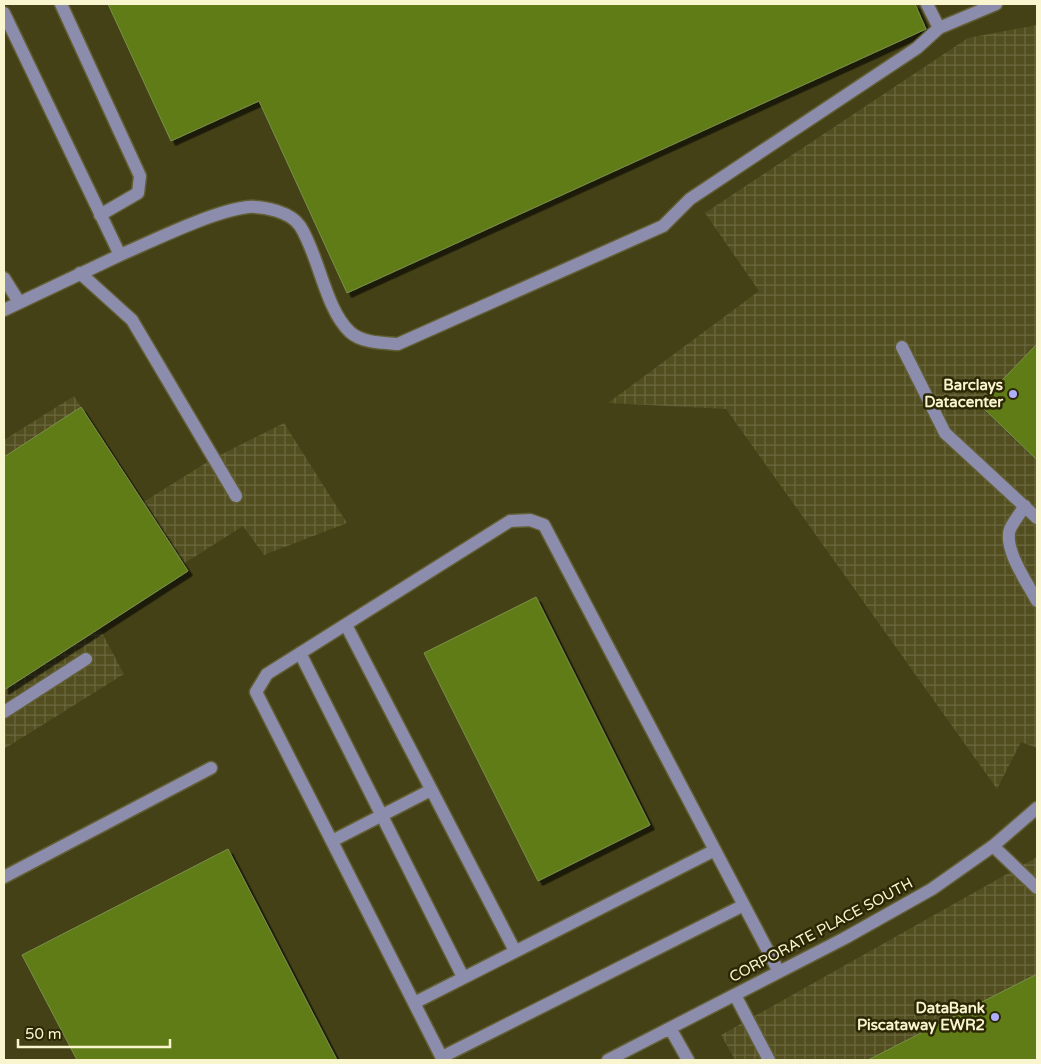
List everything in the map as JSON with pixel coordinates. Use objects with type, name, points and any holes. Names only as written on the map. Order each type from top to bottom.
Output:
[{"type":"street","points":[[61,4],[140,176],[138,193],[100,216]]},
{"type":"street","points":[[927,4],[939,28]]},
{"type":"street","points":[[4,310],[120,255],[225,212],[249,207],[274,209],[299,225],[338,315],[351,333],[375,343],[398,344],[663,226],[690,198],[917,48],[939,28],[996,4]]},
{"type":"street","points":[[4,13],[120,255]]},
{"type":"street","points":[[80,273],[132,320],[236,496]]},
{"type":"street","points":[[4,278],[19,302]]},
{"type":"street","points":[[902,347],[946,433],[1037,518]]},
{"type":"street","points":[[1025,506],[1010,530],[1009,541],[1012,552],[1037,601]]},
{"type":"street","points":[[744,905],[443,1058],[256,692],[267,674],[510,521],[530,520],[544,525],[744,905],[779,972]]},
{"type":"street","points":[[346,624],[515,951]]},
{"type":"street","points":[[300,653],[463,978]]},
{"type":"street","points":[[4,712],[86,659]]},
{"type":"street","points":[[4,877],[211,768]]},
{"type":"street","points":[[332,841],[431,790]]},
{"type":"street","name":"CORPORATE PLACE SOUTH","points":[[608,1060],[779,972],[932,889],[994,846],[1037,808]]},
{"type":"street","points":[[994,846],[1037,888]]},
{"type":"street","points":[[414,1002],[715,850]]},
{"type":"street","points":[[735,995],[769,1060]]},
{"type":"street","points":[[670,1028],[688,1060]]},
{"type":"shaded area","points":[[1037,25],[1037,748],[1021,742],[997,789],[726,409],[608,403],[759,291],[705,213],[968,38]]},
{"type":"shaded area","points":[[74,396],[142,503],[212,459],[284,423],[347,523],[264,555],[243,526],[95,620],[124,674],[4,749],[4,440]]},
{"type":"shaded area","points":[[1037,857],[1037,1060],[735,1060],[721,1035]]},
{"type":"building","points":[[108,4],[915,4],[926,29],[347,293],[259,101],[171,141]]},
{"type":"building","name":"Barclays Datacenter","points":[[1037,344],[1037,460],[979,404]]},
{"type":"building","points":[[81,407],[188,571],[4,690],[4,457]]},
{"type":"building","points":[[536,597],[650,825],[538,881],[424,653]]},
{"type":"building","points":[[228,849],[337,1060],[77,1060],[22,955]]},
{"type":"building","name":"DataBank Piscataway EWR2","points":[[1037,974],[1037,1060],[868,1060]]},
{"type":"place","name":"Barclays Datacenter","points":[[1013,394]]},
{"type":"place","name":"DataBank Piscataway EWR2","points":[[995,1017]]}]
